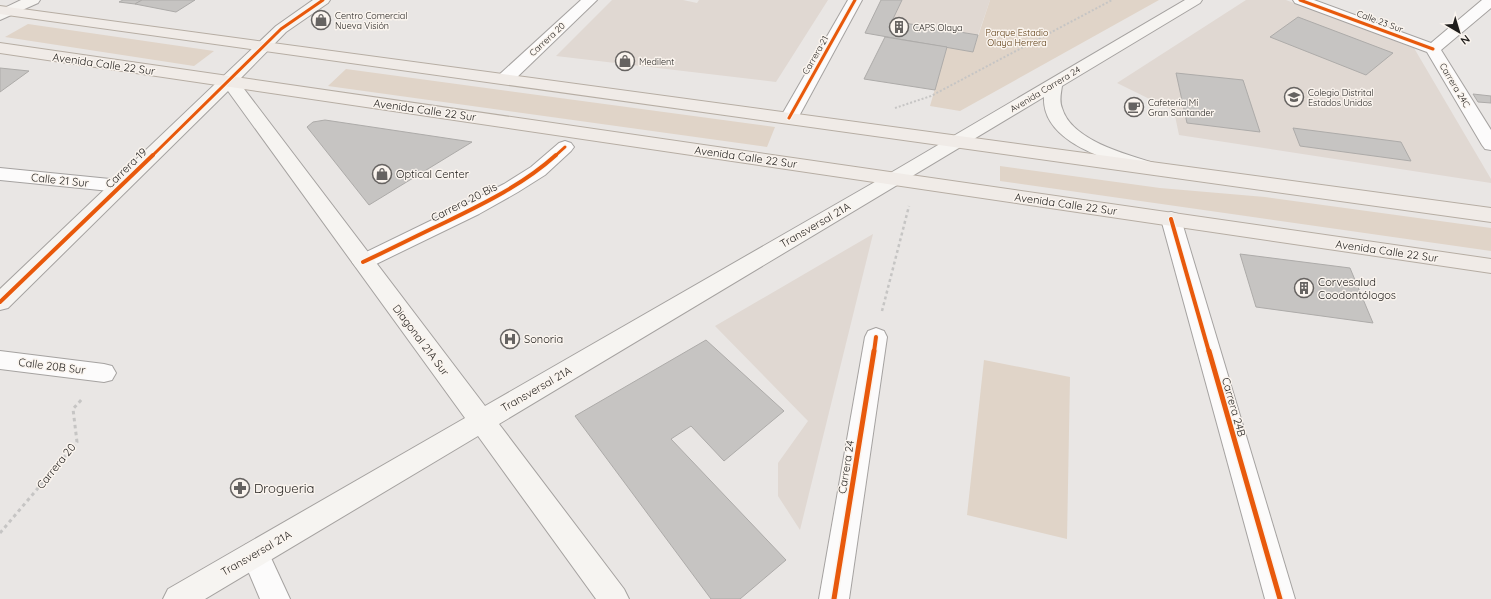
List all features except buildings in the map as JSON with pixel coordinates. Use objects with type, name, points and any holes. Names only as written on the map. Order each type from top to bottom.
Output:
[{"type":"main road","points":[[3,12],[32,0]]},
{"type":"main road","name":"Carrera 19","points":[[0,302],[281,29],[323,0]]},
{"type":"main road","name":"Avenida Carrera 24","points":[[894,179],[1195,0]]},
{"type":"main road","points":[[3,12],[506,78],[1491,215]]},
{"type":"main road","name":"Avenida Calle 22 Sur","points":[[0,48],[1491,266]]},
{"type":"main road","name":"Diagonal 21A Sur","points":[[229,81],[614,599]]},
{"type":"main road","points":[[1054,84],[1053,108],[1058,119],[1071,133],[1110,154],[1147,167]]},
{"type":"main road","name":"Transversal 21A","points":[[178,599],[894,179]]},
{"type":"street","name":"Carrera 20","points":[[506,78],[590,0]]},
{"type":"street","name":"Carrera 21","points":[[789,118],[855,0]]},
{"type":"street","name":"Calle 23 Sur","points":[[1300,0],[1433,49]]},
{"type":"street","points":[[1433,49],[1491,0]]},
{"type":"street","name":"Carrera 24C","points":[[1433,49],[1491,145]]},
{"type":"street","name":"Carrera 20 Bis","points":[[363,262],[472,209],[511,188],[538,171],[565,147]]},
{"type":"street","name":"Calle 21 Sur","points":[[0,174],[120,186]]},
{"type":"street","name":"Carrera 24B","points":[[1172,219],[1280,599]]},
{"type":"street","name":"Carrera 24","points":[[834,599],[876,337]]},
{"type":"street","name":"Calle 20B Sur","points":[[0,360],[104,373]]},
{"type":"street","points":[[254,554],[275,599]]},
{"type":"path","points":[[889,110],[934,95],[1112,0]]},
{"type":"path","points":[[876,337],[910,199]]},
{"type":"shaded area","points":[[612,0],[683,0],[697,3],[699,0],[828,0],[776,82],[556,56]]},
{"type":"shaded area","points":[[902,0],[990,0],[978,35],[892,21]]},
{"type":"shaded area","name":"Colegio Distrital Estados Unidos","points":[[1246,0],[1286,0],[1414,48],[1491,179],[1491,183],[1179,135],[1174,111],[1117,83]]},
{"type":"shaded area","points":[[873,234],[800,530],[778,496],[778,463],[808,421],[715,326]]},
{"type":"green space","name":"Parque Estadio Olaya Herrera","points":[[990,0],[1159,0],[960,111],[930,106],[947,47],[973,52]]},
{"type":"green space","points":[[28,24],[214,51],[194,66],[5,37]]},
{"type":"green space","points":[[346,69],[775,127],[767,147],[328,86]]},
{"type":"green space","points":[[1000,166],[1160,188],[1265,197],[1491,228],[1491,251],[1000,181]]},
{"type":"green space","points":[[984,360],[1070,377],[1067,539],[967,515]]},
{"type":"cycle path","points":[[0,302],[281,29],[323,0]]},
{"type":"cycle path","points":[[789,118],[855,0]]},
{"type":"cycle path","points":[[1300,0],[1433,49]]},
{"type":"cycle path","points":[[363,262],[472,209],[511,188],[538,171],[565,147]]},
{"type":"cycle path","points":[[1171,219],[1280,599]]},
{"type":"cycle path","points":[[834,599],[876,337]]},
{"type":"place","name":"Centro Comercial Nueva Visión","points":[[321,20]]},
{"type":"place","name":"CAPS Olaya","points":[[899,27]]},
{"type":"place","name":"Medilent","points":[[625,61]]},
{"type":"place","name":"Colegio Distrital Estados Unidos","points":[[1294,97]]},
{"type":"place","name":"Cafeteria Mi Gran Santander","points":[[1134,107]]},
{"type":"place","name":"Optical Center","points":[[382,174]]},
{"type":"place","name":"Corvesalud Coodontólogos","points":[[1304,288]]},
{"type":"place","name":"Sonoria","points":[[510,339]]},
{"type":"place","name":"Drogueria","points":[[240,488]]}]
